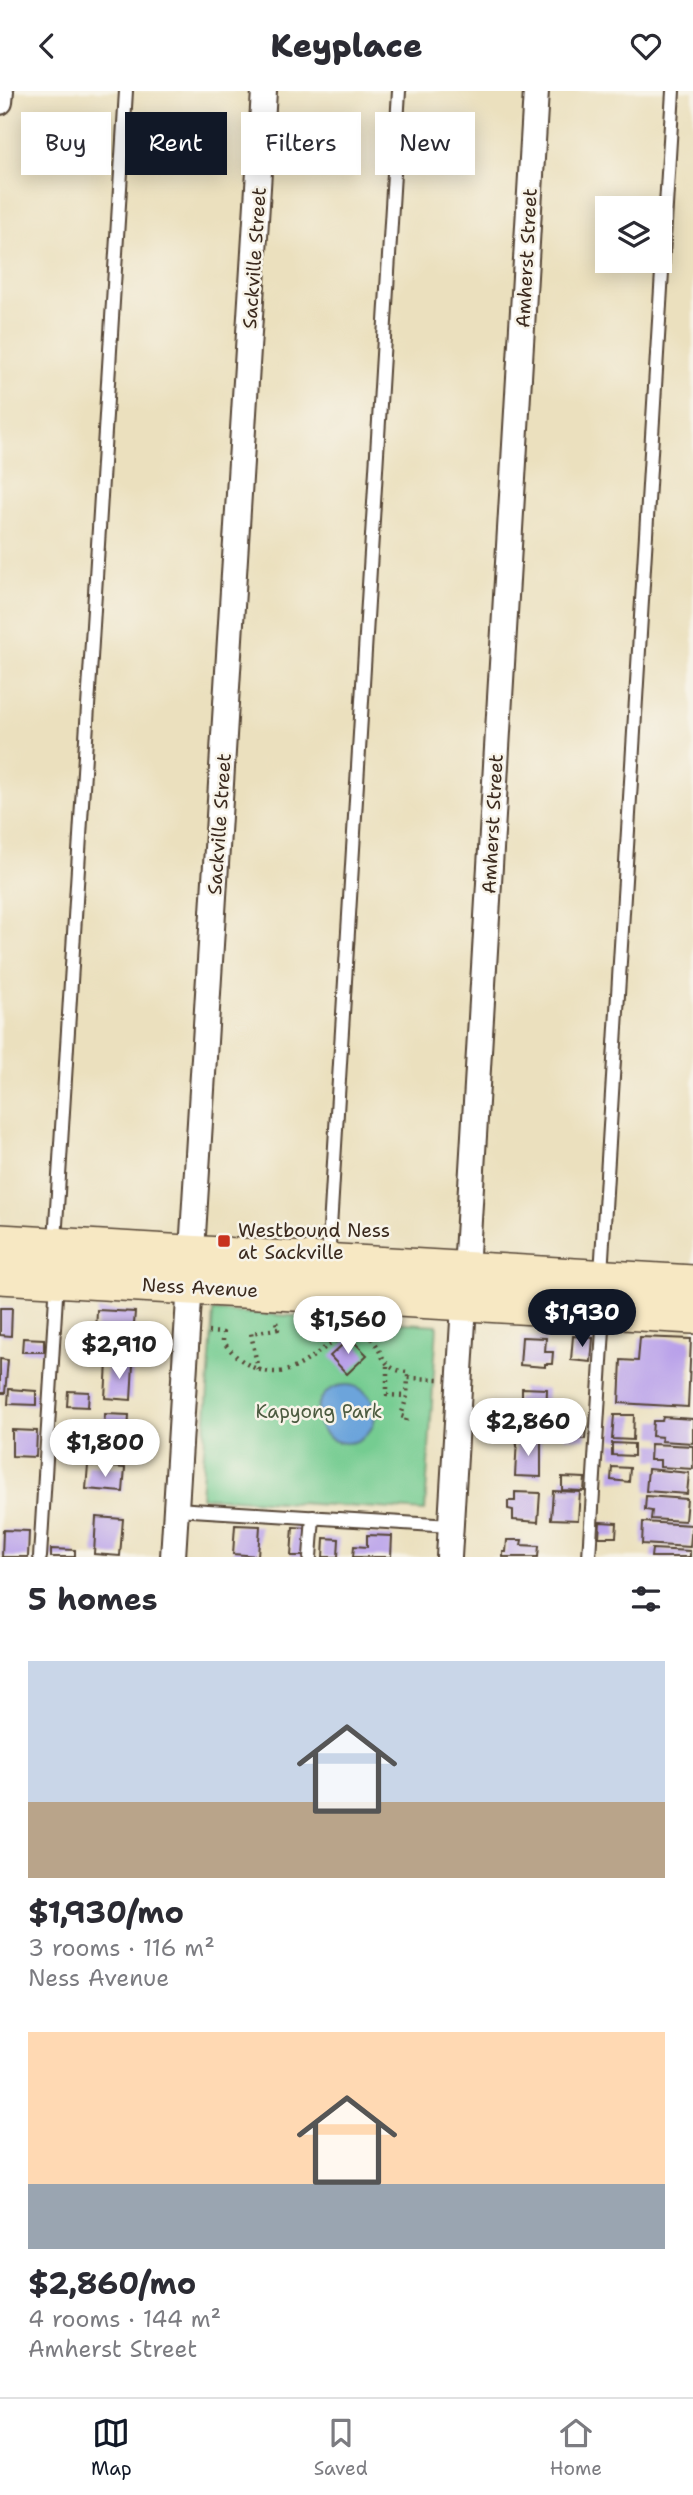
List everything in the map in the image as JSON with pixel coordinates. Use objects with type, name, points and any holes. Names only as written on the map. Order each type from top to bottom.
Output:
[{"type":"main road","name":"Ness Avenue","points":[[0,1242],[466,1269],[603,1294],[693,1316]]},
{"type":"main road","name":"Ness Avenue","points":[[0,1276],[464,1304],[603,1294],[693,1283]]},
{"type":"street","points":[[0,102],[1,91]]},
{"type":"street","name":"Sackville Street","points":[[173,1557],[264,91]]},
{"type":"street","name":"Amherst Street","points":[[449,1557],[536,91]]},
{"type":"lane","points":[[54,1245],[126,91]]},
{"type":"lane","points":[[327,1262],[399,91]]},
{"type":"lane","points":[[589,1557],[673,91]]},
{"type":"lane","points":[[40,1557],[57,1279]]},
{"type":"lane","points":[[176,1509],[451,1526]]},
{"type":"lane","points":[[310,1557],[313,1517]]},
{"type":"path","points":[[258,1370],[251,1333],[278,1329],[276,1322],[265,1322]]},
{"type":"path","points":[[204,1332],[223,1333],[226,1346],[246,1364],[258,1370],[275,1372],[296,1367],[343,1336],[357,1331],[367,1334],[387,1366],[387,1395],[407,1396]]},
{"type":"path","points":[[387,1366],[396,1371],[408,1372],[407,1396],[401,1416],[407,1418],[406,1421]]},
{"type":"path","points":[[408,1378],[443,1379]]},
{"type":"green space","name":"Kapyong Park","points":[[213,1311],[437,1325],[425,1511],[201,1497]]},
{"type":"water","points":[[340,1385],[352,1385],[362,1389],[371,1398],[375,1420],[367,1435],[352,1443],[340,1443],[330,1439],[321,1430],[317,1420],[317,1408],[321,1398],[330,1389]]},
{"type":"building","points":[[0,1308],[12,1308],[11,1336],[0,1335]]},
{"type":"building","points":[[97,1310],[135,1312],[133,1336],[96,1334]]},
{"type":"building","points":[[573,1336],[593,1338],[591,1362],[571,1360]]},
{"type":"building","points":[[522,1337],[546,1338],[545,1352],[553,1352],[552,1364],[545,1364],[545,1367],[520,1365]]},
{"type":"building","points":[[640,1337],[691,1339],[688,1407],[619,1403],[621,1360],[638,1361]]},
{"type":"building","points":[[23,1338],[44,1339],[44,1352],[22,1352]]},
{"type":"building","points":[[350,1338],[367,1355],[347,1374],[330,1356]]},
{"type":"building","points":[[0,1359],[8,1360],[5,1393],[0,1393]]},
{"type":"building","points":[[107,1362],[133,1364],[131,1400],[105,1398]]},
{"type":"building","points":[[522,1388],[547,1389],[546,1419],[520,1417],[520,1406],[516,1406],[517,1398],[522,1398]]},
{"type":"building","points":[[9,1389],[36,1391],[36,1405],[8,1404]]},
{"type":"building","points":[[68,1391],[89,1392],[88,1407],[67,1406]]},
{"type":"building","points":[[105,1414],[129,1415],[127,1452],[102,1450]]},
{"type":"building","points":[[614,1415],[634,1415],[633,1440],[612,1439]]},
{"type":"building","points":[[663,1417],[693,1419],[693,1443],[661,1441],[662,1437],[652,1436],[653,1421],[662,1421]]},
{"type":"building","points":[[564,1425],[586,1426],[585,1439],[564,1438]]},
{"type":"building","points":[[12,1430],[37,1431],[36,1457],[12,1456]]},
{"type":"building","points":[[60,1434],[85,1435],[83,1458],[58,1456]]},
{"type":"building","points":[[517,1438],[541,1440],[541,1477],[515,1476]]},
{"type":"building","points":[[612,1443],[634,1444],[634,1456],[612,1455]]},
{"type":"building","points":[[651,1444],[693,1446],[693,1469],[660,1467],[660,1460],[650,1460]]},
{"type":"building","points":[[88,1465],[125,1468],[123,1492],[86,1489]]},
{"type":"building","points":[[612,1467],[630,1468],[629,1482],[611,1480]]},
{"type":"building","points":[[648,1469],[689,1473],[687,1494],[646,1491]]},
{"type":"building","points":[[562,1477],[585,1478],[584,1491],[562,1490]]},
{"type":"building","points":[[553,1491],[580,1492],[578,1520],[551,1519]]},
{"type":"building","points":[[515,1492],[540,1493],[538,1522],[513,1520],[513,1510],[508,1509],[508,1501],[515,1501]]},
{"type":"building","points":[[646,1496],[687,1499],[685,1521],[651,1519],[652,1511],[645,1510]]},
{"type":"building","points":[[96,1517],[123,1519],[120,1556],[94,1554]]},
{"type":"building","points":[[600,1522],[617,1523],[616,1537],[599,1537]]},
{"type":"building","points":[[643,1522],[692,1525],[690,1547],[642,1544]]},
{"type":"building","points":[[235,1525],[260,1526],[258,1556],[233,1554]]},
{"type":"building","points":[[293,1527],[309,1528],[307,1556],[291,1556]]},
{"type":"building","points":[[3,1530],[29,1531],[28,1557],[2,1557]]},
{"type":"building","points":[[367,1535],[392,1536],[391,1557],[353,1557],[354,1546],[367,1547]]},
{"type":"building","points":[[324,1538],[339,1539],[338,1557],[323,1557]]},
{"type":"building","points":[[507,1540],[522,1540],[521,1545],[539,1546],[538,1557],[503,1557]]},
{"type":"building","points":[[51,1549],[75,1550],[75,1557],[51,1557]]},
{"type":"building","points":[[652,1549],[690,1551],[690,1557],[651,1557]]},
{"type":"place","name":"Westbound Ness at Sackville","points":[[224,1241]]}]
